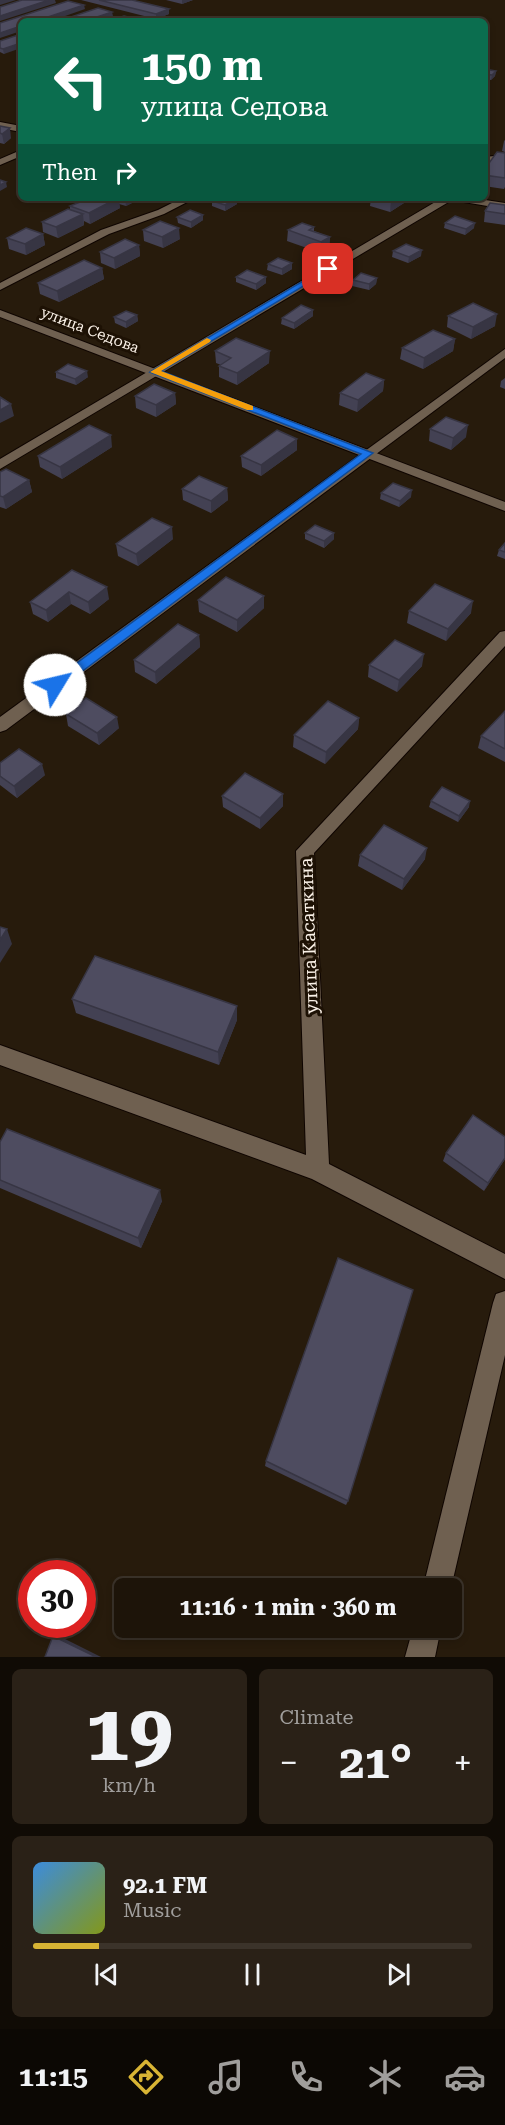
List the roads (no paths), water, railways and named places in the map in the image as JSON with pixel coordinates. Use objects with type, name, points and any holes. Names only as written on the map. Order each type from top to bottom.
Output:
[{"type":"street","points":[[0,119],[10,117]]},
{"type":"street","points":[[0,125],[18,128]]},
{"type":"street","points":[[0,162],[18,154]]},
{"type":"street","points":[[488,160],[505,158]]},
{"type":"street","points":[[0,287],[105,232],[161,212],[184,201]]},
{"type":"street","points":[[0,465],[444,201]]},
{"type":"street","points":[[473,201],[505,206]]},
{"type":"street","name":"улица Седова","points":[[0,313],[505,507]]},
{"type":"street","points":[[0,726],[505,352]]},
{"type":"street","name":"улица Касаткина","points":[[318,1170],[304,851],[505,636]]},
{"type":"street","points":[[0,1055],[318,1170],[505,1267]]},
{"type":"street","points":[[439,1578],[505,1303]]},
{"type":"street","points":[[420,1657],[425,1638]]}]
